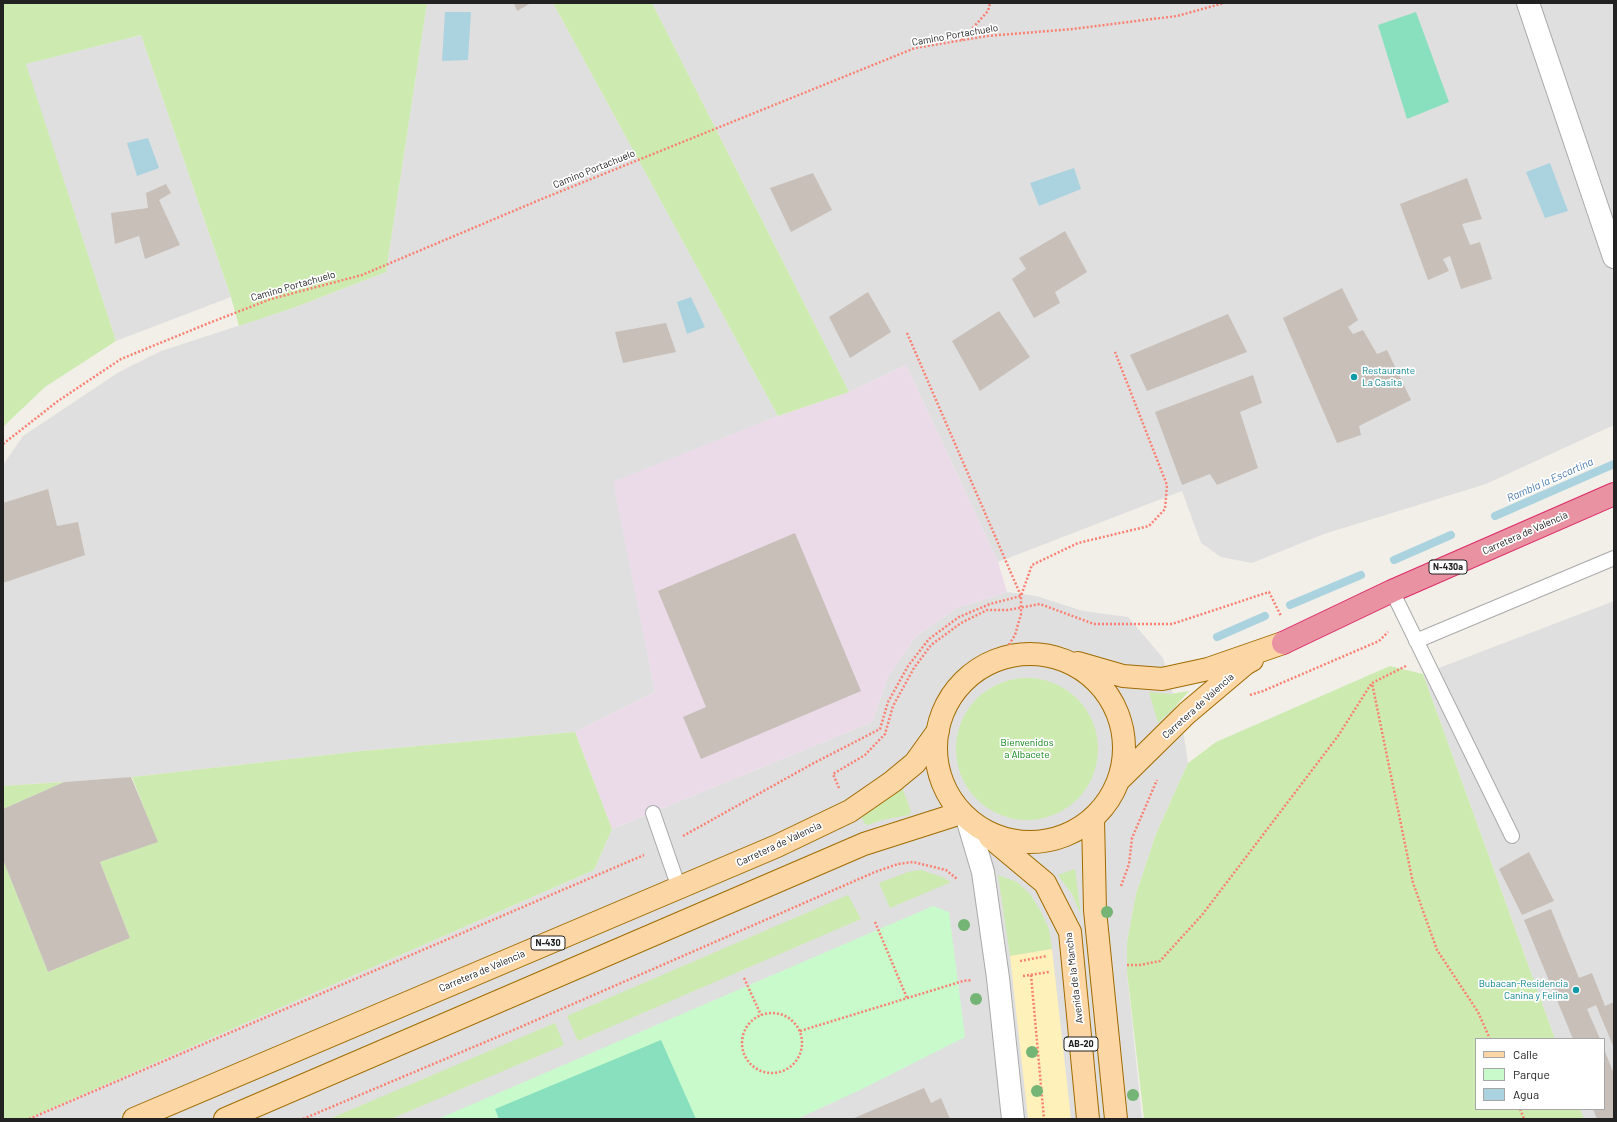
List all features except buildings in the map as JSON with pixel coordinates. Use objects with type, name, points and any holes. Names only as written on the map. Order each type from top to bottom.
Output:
[{"type":"highway","name":"Carretera de Valencia","points":[[1284,643],[1392,591],[1614,494]]},
{"type":"main road","name":"Carretera de Valencia","points":[[1051,656],[1123,676],[1162,679],[1208,669],[1284,643]]},
{"type":"main road","name":"Carretera de Valencia","points":[[1120,779],[1187,713],[1245,664],[1284,643]]},
{"type":"main road","points":[[225,1119],[864,844],[968,819],[1005,839],[1036,843],[1067,836],[1093,819],[1109,801],[1120,779],[1125,748],[1120,716],[1104,689],[1080,668],[1051,656],[1025,654],[1000,659],[978,670],[959,687],[945,707],[938,731]]},
{"type":"main road","name":"Carretera de Valencia","points":[[134,1119],[777,846],[850,811],[892,782],[916,763],[938,731]]},
{"type":"main road","name":"Avenida de la Mancha","points":[[938,731],[937,760],[945,788],[968,819],[1045,883],[1070,932],[1064,970],[1088,1119]]},
{"type":"main road","points":[[1093,819],[1095,910],[1116,1119]]},
{"type":"street","points":[[1528,3],[1614,257]]},
{"type":"street","points":[[968,819],[983,872],[998,978],[1013,1119]]},
{"type":"lane","points":[[1416,642],[1614,558]]},
{"type":"lane","points":[[1392,591],[1403,617],[1512,836]]},
{"type":"lane","points":[[653,813],[679,888]]},
{"type":"path","points":[[962,40],[988,11],[990,3]]},
{"type":"path","name":"Camino Portachuelo","points":[[3,444],[58,401],[120,359],[271,300],[362,275],[537,201],[915,48],[987,36],[1074,29],[1177,16],[1224,3]]},
{"type":"path","points":[[907,334],[1021,596]]},
{"type":"path","points":[[1000,659],[1015,635],[1021,614],[1021,596],[1032,565],[1078,543],[1149,526],[1165,509],[1167,485],[1114,352]]},
{"type":"path","points":[[833,774],[865,755],[885,734],[893,706],[914,668],[932,645],[961,623],[987,610],[1040,604],[1094,624],[1172,624],[1269,592]]},
{"type":"path","points":[[29,1119],[664,846],[812,764],[880,729],[888,702],[908,666],[929,639],[959,617],[990,604],[1021,596]]},
{"type":"path","points":[[1248,695],[1263,691],[1379,641],[1403,617]]},
{"type":"path","points":[[1140,965],[1160,961],[1202,915],[1338,736],[1372,683],[1424,657]]},
{"type":"path","points":[[1372,683],[1413,883],[1437,950],[1478,1012],[1490,1038]]},
{"type":"path","points":[[1119,892],[1129,864],[1132,838],[1160,775]]},
{"type":"path","points":[[303,1119],[509,1032],[875,872],[898,864],[913,862],[946,870],[959,880]]},
{"type":"path","points":[[875,922],[907,998]]},
{"type":"path","points":[[1015,962],[1049,956]]},
{"type":"path","points":[[1016,976],[1064,970]]},
{"type":"path","points":[[1031,975],[1044,1119]]},
{"type":"path","points":[[744,978],[761,1015]]},
{"type":"path","points":[[800,1031],[963,981]]},
{"type":"path","points":[[776,1013],[790,1018],[800,1031],[803,1047],[796,1062],[783,1072],[766,1073],[752,1066],[743,1052],[743,1037],[749,1024],[761,1015],[776,1013]]},
{"type":"shaded area","points":[[427,3],[553,3],[778,416],[614,482],[655,692],[575,732],[362,751],[123,778],[3,786],[3,465],[23,436],[119,372],[161,351],[293,308],[386,272]]},
{"type":"shaded area","points":[[652,3],[1614,3],[1614,425],[1486,484],[1324,534],[1252,563],[1221,557],[1201,543],[1182,491],[998,562],[906,365],[849,392]]},
{"type":"shaded area","points":[[141,35],[231,297],[116,341],[25,64]]},
{"type":"shaded area","points":[[906,365],[998,562],[1007,592],[957,608],[916,636],[888,677],[872,722],[612,829],[575,732],[655,692],[613,482],[778,416],[849,392]]},
{"type":"shaded area","points":[[1007,592],[1036,596],[1083,611],[1128,617],[1163,658],[1183,730],[1188,763],[1156,834],[1136,894],[1127,942],[1127,972],[1142,1119],[27,1119],[594,870],[612,829],[872,722],[888,677],[916,636],[957,608]]},
{"type":"shaded area","points":[[1614,601],[1614,1119],[1584,1119],[1580,1110],[1605,1110],[1605,1038],[1555,1038],[1423,674]]},
{"type":"green space","points":[[3,3],[427,3],[386,272],[293,308],[239,326],[231,297],[141,35],[26,64],[116,341],[45,387],[3,427]]},
{"type":"green space","points":[[553,3],[652,3],[849,392],[778,416]]},
{"type":"green space","points":[[1416,12],[1449,102],[1407,119],[1378,25]]},
{"type":"green space","points":[[1390,666],[1423,674],[1555,1038],[1475,1038],[1475,1110],[1580,1110],[1584,1119],[1144,1119],[1127,972],[1127,942],[1136,894],[1156,834],[1188,763],[1216,742]]},
{"type":"green space","name":"Bienvenidos a Albacete","points":[[1034,678],[1061,686],[1078,698],[1093,722],[1097,735],[1097,763],[1093,776],[1078,800],[1054,815],[1041,819],[1020,820],[993,812],[976,800],[961,776],[957,763],[956,742],[964,715],[976,698],[1000,683],[1013,679]]},
{"type":"green space","points":[[1189,691],[1158,723],[1149,692],[1170,694]]},
{"type":"green space","points":[[575,732],[612,829],[594,870],[27,1119],[3,1119],[3,860],[48,972],[130,938],[100,862],[157,842],[132,777],[362,751]]},
{"type":"green space","points":[[64,782],[3,809],[3,786]]},
{"type":"green space","points":[[902,787],[911,811],[909,815],[882,820],[868,825],[865,824],[862,818],[865,813]]},
{"type":"green space","points":[[1075,869],[1081,915],[1072,894],[1058,875]]},
{"type":"green space","points":[[921,870],[942,877],[951,882],[890,908],[879,883],[908,872]]},
{"type":"green space","points":[[998,875],[1017,882],[1030,894],[1049,929],[1052,949],[1010,956]]},
{"type":"green space","points":[[848,895],[861,919],[578,1041],[567,1016]]},
{"type":"green space","points":[[933,906],[949,912],[965,1037],[860,1090],[797,1119],[438,1119]]},
{"type":"green space","points":[[555,1023],[564,1045],[391,1119],[329,1119]]},
{"type":"green space","points":[[661,1040],[696,1119],[499,1119],[495,1109]]},
{"type":"sand","points":[[1052,949],[1071,1119],[1028,1119],[1010,956]]},
{"type":"water","points":[[445,12],[471,12],[468,60],[442,61]]},
{"type":"water","points":[[148,138],[159,168],[137,176],[127,143]]},
{"type":"water","points":[[1550,163],[1568,211],[1545,218],[1526,172]]},
{"type":"water","points":[[1074,168],[1081,189],[1039,206],[1030,183]]},
{"type":"water","points":[[691,297],[705,327],[687,334],[677,302]]},
{"type":"waterway","name":"Rambla la Escartina","points":[[1495,516],[1614,464]]},
{"type":"waterway","name":"Rambla la Escartina","points":[[1394,560],[1451,535]]},
{"type":"waterway","name":"Rambla la Escartina","points":[[1290,605],[1361,575]]},
{"type":"waterway","name":"Rambla la Escartina","points":[[1217,637],[1265,616]]},
{"type":"place","name":"Restaurante La Casita","points":[[1354,377]]},
{"type":"place","name":"Bubacan-Residencia Canina y Felina","points":[[1576,990]]}]
